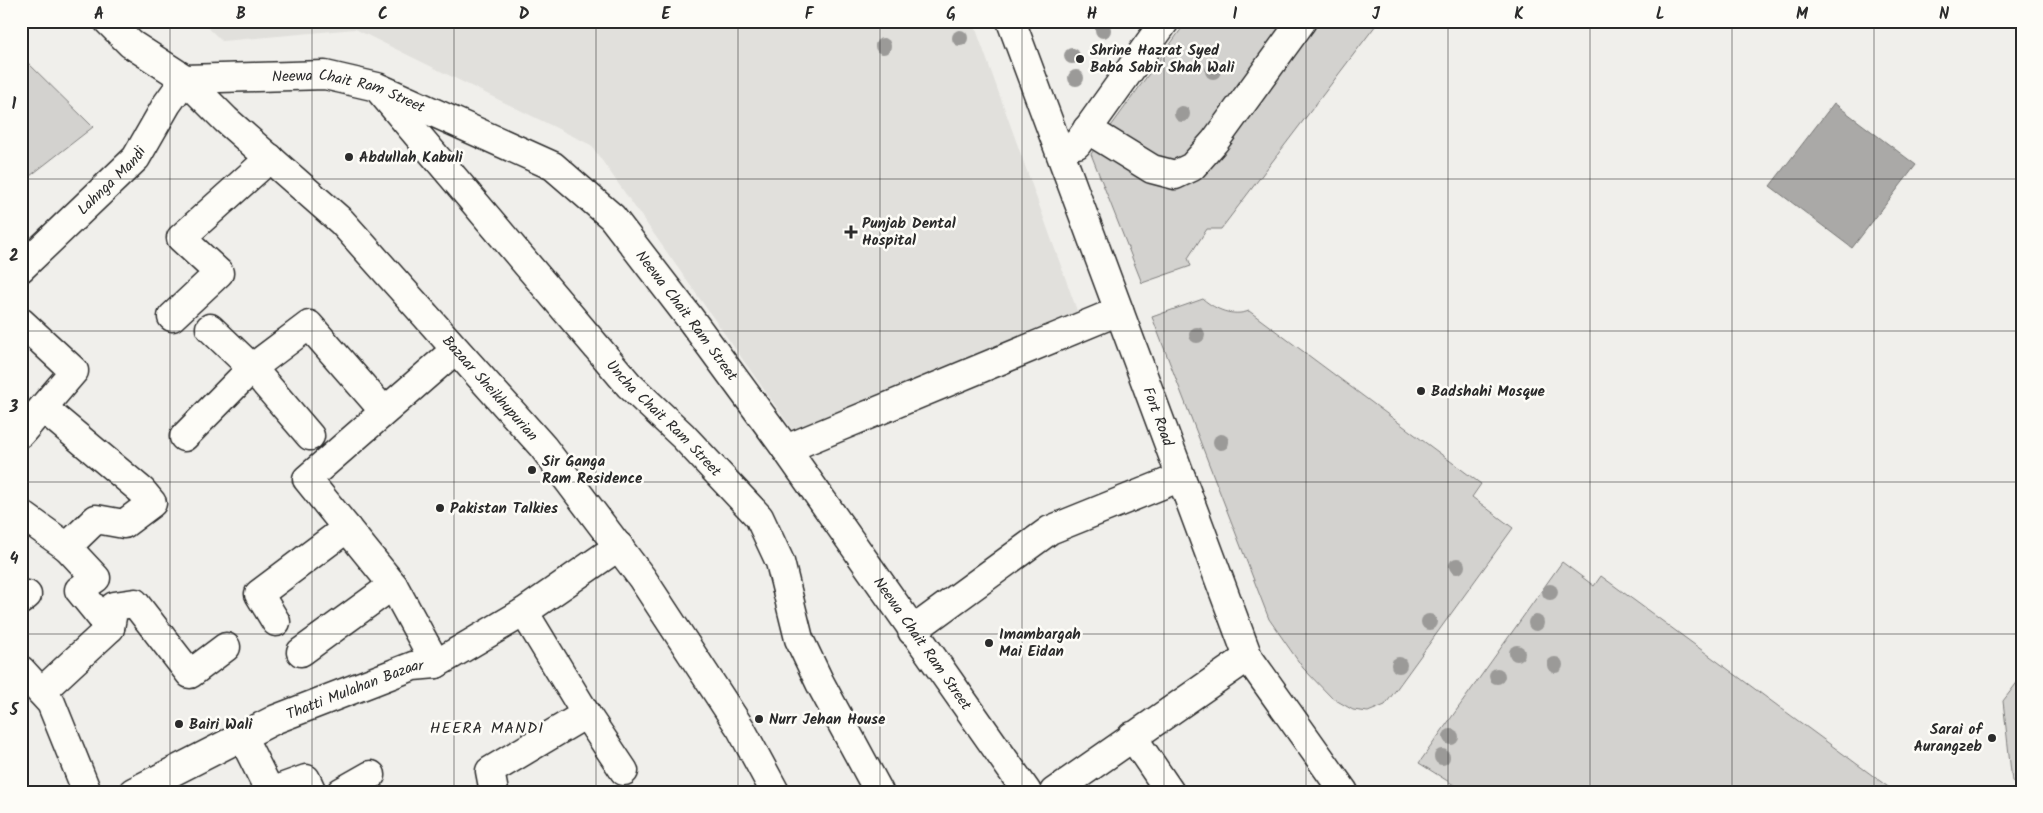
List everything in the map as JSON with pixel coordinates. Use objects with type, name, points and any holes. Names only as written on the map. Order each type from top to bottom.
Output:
[{"type":"street","name":"Bazaar Sheikhupurian","points":[[108,21],[130,44],[185,79],[226,120],[342,222],[542,447],[619,546],[741,729],[775,792]]},
{"type":"street","name":"Fort Road","points":[[1011,21],[1248,657],[1344,792]]},
{"type":"street","points":[[1064,161],[1165,21]]},
{"type":"street","points":[[1088,129],[1152,168],[1175,174],[1192,167],[1216,141],[1302,21]]},
{"type":"street","name":"Neewa Chait Ram Street","points":[[185,79],[325,75],[377,87],[553,166],[612,217],[786,449],[912,631],[1027,792]]},
{"type":"street","name":"Lahnga Mandi","points":[[21,268],[136,158],[167,104],[185,79]]},
{"type":"street","name":"Uncha Chait Ram Street","points":[[377,87],[629,385],[683,436],[759,517],[780,562],[799,639],[820,684],[879,792]]},
{"type":"street","points":[[172,317],[219,273],[181,238],[270,158]]},
{"type":"street","points":[[786,449],[1119,311]]},
{"type":"street","points":[[21,322],[74,371],[21,433]]},
{"type":"street","points":[[184,437],[252,368],[309,325],[384,411]]},
{"type":"street","points":[[210,328],[252,368],[310,436]]},
{"type":"street","points":[[436,664],[394,586],[307,479],[455,350]]},
{"type":"street","points":[[43,408],[142,491],[152,502],[124,524],[96,519],[67,547]]},
{"type":"street","points":[[912,631],[1050,530],[1181,477]]},
{"type":"street","points":[[21,514],[67,547],[96,578],[79,590],[110,628]]},
{"type":"street","points":[[276,622],[259,594],[347,528]]},
{"type":"street","name":"Thatti Mulahan Bazaar","points":[[133,792],[276,719],[413,666],[436,664],[524,612],[619,546]]},
{"type":"street","points":[[301,652],[394,586]]},
{"type":"street","points":[[41,692],[110,628],[114,606],[135,603],[190,674],[226,647]]},
{"type":"street","points":[[524,612],[586,714],[624,771]]},
{"type":"street","points":[[1054,792],[1248,657]]},
{"type":"street","points":[[21,670],[51,703],[87,792]]},
{"type":"street","points":[[494,792],[490,771],[586,714]]},
{"type":"street","points":[[242,736],[270,792],[306,779],[312,792]]},
{"type":"street","points":[[1132,736],[1170,792]]},
{"type":"street","points":[[341,792],[371,775]]},
{"type":"shaded area","name":"Punjab Dental Hospital","points":[[201,21],[973,21],[1080,319],[794,432],[591,145],[355,29],[222,41]]},
{"type":"shaded area","points":[[1187,21],[1379,21],[1221,229],[1207,229],[1188,258],[1191,266],[1142,283],[1091,154]]},
{"type":"shaded area","points":[[21,56],[93,127],[21,183]]},
{"type":"shaded area","points":[[1834,103],[1916,165],[1852,248],[1770,186]]},
{"type":"shaded area","points":[[1203,299],[1213,306],[1231,313],[1249,311],[1481,484],[1472,497],[1513,528],[1385,705],[1368,712],[1353,710],[1332,698],[1303,668],[1269,619],[1152,317]]},
{"type":"shaded area","points":[[1562,562],[1594,586],[1601,576],[1895,792],[1465,792],[1419,763]]},
{"type":"shaded area","points":[[2022,676],[2022,788],[2012,781],[2003,701]]},
{"type":"place","name":"Shrine Hazrat Syed Baba Sabir Shah Wali","points":[[1080,59]]},
{"type":"place","name":"Abdullah Kabuli","points":[[349,157]]},
{"type":"place","name":"Punjab Dental Hospital","points":[[851,232]]},
{"type":"place","name":"Badshahi Mosque","points":[[1421,391]]},
{"type":"place","name":"Sir Ganga Ram Residence","points":[[532,470]]},
{"type":"place","name":"Pakistan Talkies","points":[[440,508]]},
{"type":"place","name":"Imambargah Mai Eidan","points":[[989,643]]},
{"type":"place","name":"Nurr Jehan House","points":[[759,719]]},
{"type":"place","name":"Bairi Wali","points":[[179,724]]},
{"type":"place","name":"Sarai of Aurangzeb","points":[[1992,738]]},
{"type":"district","name":"HEERA MANDI","points":[[487,727]]}]
